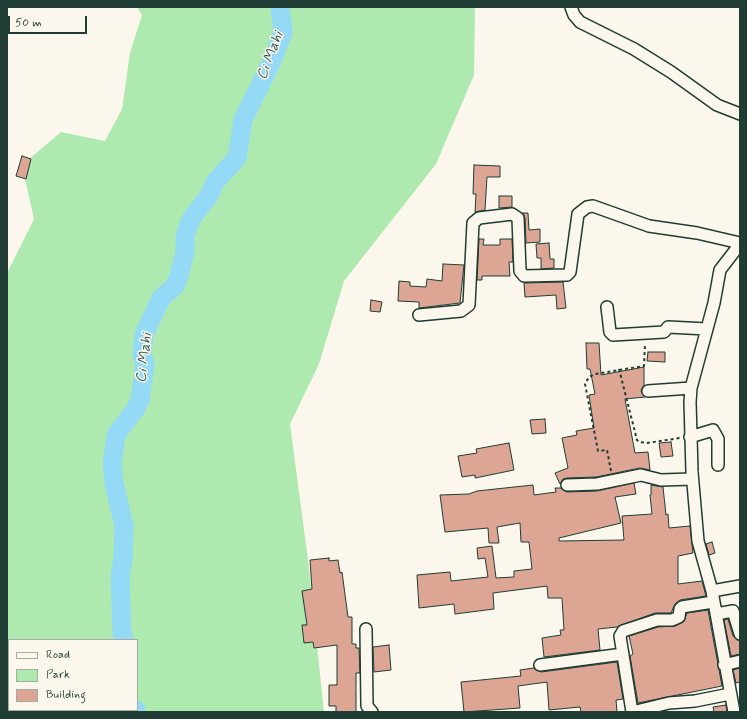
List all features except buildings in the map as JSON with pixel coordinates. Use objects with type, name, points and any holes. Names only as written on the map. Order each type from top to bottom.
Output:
[{"type":"street","points":[[571,7],[574,15],[580,22],[634,49],[671,72],[717,105],[740,114]]},
{"type":"street","points":[[419,315],[461,311],[469,305],[473,224],[479,218],[512,214],[518,218],[520,271],[524,276],[568,275],[570,272],[578,214],[587,207],[593,206],[649,226],[697,233],[740,244],[720,270],[714,303],[691,388],[690,437],[692,479],[698,540],[716,614],[724,665],[734,712]]},
{"type":"street","points":[[607,307],[610,332],[613,335],[664,332],[668,327],[707,329]]},
{"type":"street","points":[[648,391],[691,388]]},
{"type":"street","points":[[690,437],[713,430],[718,439],[718,464]]},
{"type":"street","points":[[567,485],[597,484],[641,474],[661,480],[692,479]]},
{"type":"street","points":[[730,694],[695,701],[669,703],[632,712],[620,636],[623,631],[627,629],[658,620],[672,620],[679,617],[680,609],[682,607],[740,586]]},
{"type":"street","points":[[716,614],[733,611],[740,634]]},
{"type":"street","points":[[366,629],[367,706],[372,712]]},
{"type":"street","points":[[540,665],[623,654]]},
{"type":"street","points":[[724,665],[740,661]]},
{"type":"path","points":[[613,478],[607,450],[598,451],[585,384],[589,377],[619,369],[644,366],[646,333]]},
{"type":"path","points":[[619,369],[636,440],[647,443],[690,437]]},
{"type":"green space","points":[[137,7],[475,7],[474,75],[436,164],[344,281],[319,364],[290,424],[308,560],[324,712],[7,712],[7,273],[34,219],[22,165],[61,132],[105,141],[122,109],[130,53],[142,15]]},
{"type":"waterway","name":"Ci Mahi","points":[[124,639],[122,634],[120,577],[123,558],[124,526],[114,483],[112,464],[117,433],[135,410],[140,400],[145,364],[142,355],[144,335],[161,298],[175,286],[185,252],[185,236],[191,219],[209,196],[215,182],[237,158],[243,120],[273,59],[283,32],[280,7]]}]
